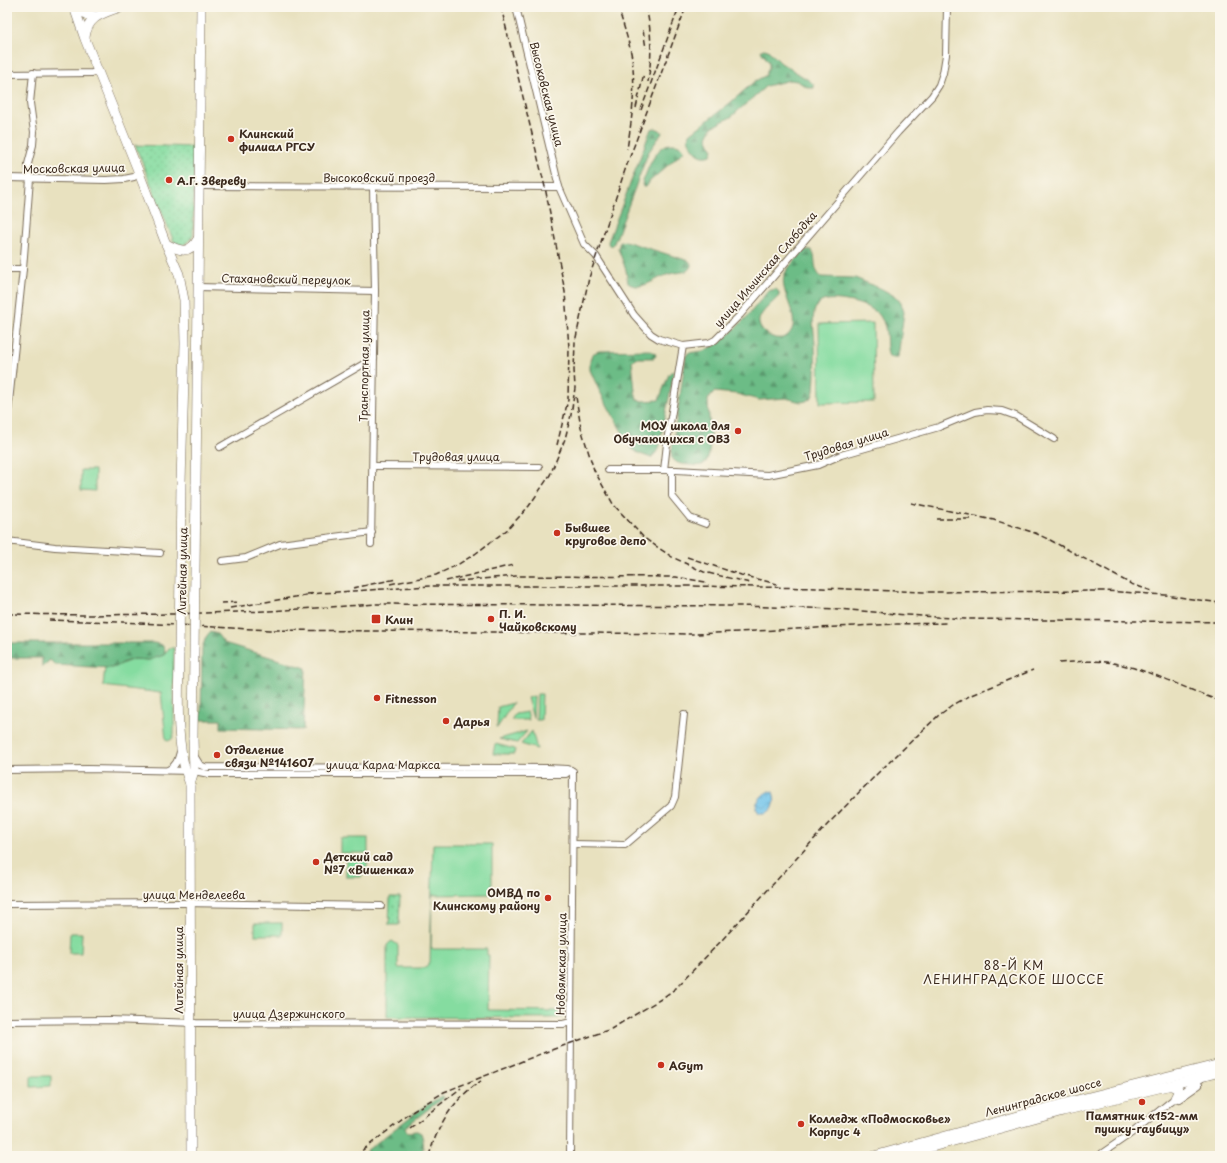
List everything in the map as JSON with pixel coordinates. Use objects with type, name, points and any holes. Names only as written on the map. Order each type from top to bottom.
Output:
[{"type":"highway","points":[[74,7],[87,15],[97,16]]},
{"type":"highway","name":"Литейная улица","points":[[74,7],[85,39],[179,274],[184,300],[185,344],[181,482],[179,653],[180,744],[190,771]]},
{"type":"highway","points":[[85,39],[89,23],[97,16],[120,7]]},
{"type":"highway","name":"Литейная улица","points":[[191,1156],[190,771],[194,754],[201,8]]},
{"type":"highway","points":[[166,244],[182,251],[192,248],[198,240]]},
{"type":"highway","name":"Ленинградское шоссе","points":[[874,1156],[1061,1104],[1220,1065]]},
{"type":"highway","name":"Ленинградское шоссе","points":[[899,1156],[1089,1104],[1220,1073]]},
{"type":"highway","points":[[1167,1086],[1172,1086],[1178,1089],[1175,1098]]},
{"type":"street","name":"Высоковская улица","points":[[516,7],[559,187],[584,244],[599,262]]},
{"type":"street","name":"улица Ильинская Слободка","points":[[599,262],[634,315],[651,334],[659,339],[683,346],[709,343],[722,335],[869,165],[932,96],[939,85],[946,56],[947,7]]},
{"type":"street","points":[[7,74],[92,73],[98,71]]},
{"type":"street","points":[[7,421],[10,355],[23,269],[30,179],[28,164],[34,132],[30,103],[33,73]]},
{"type":"street","name":"Московская улица","points":[[7,178],[118,179],[134,177],[139,173]]},
{"type":"street","name":"Высоковский проезд","points":[[199,186],[559,187]]},
{"type":"street","name":"Транспортная улица","points":[[371,544],[375,291],[373,187]]},
{"type":"street","points":[[7,269],[23,269]]},
{"type":"street","name":"Стахановский переулок","points":[[198,287],[375,291]]},
{"type":"street","points":[[664,470],[668,435],[683,346]]},
{"type":"street","points":[[220,447],[374,358]]},
{"type":"street","name":"Трудовая улица","points":[[608,470],[672,470],[768,475],[775,474],[818,465],[841,455],[940,427],[975,412],[987,410],[1002,411],[1016,416],[1054,440]]},
{"type":"street","name":"Трудовая улица","points":[[373,466],[539,467]]},
{"type":"street","points":[[672,470],[672,496],[690,518],[706,524]]},
{"type":"street","points":[[222,561],[246,558],[280,544],[372,532]]},
{"type":"street","points":[[7,541],[55,547],[160,553]]},
{"type":"street","points":[[573,844],[625,846],[671,806],[675,797],[684,714]]},
{"type":"street","points":[[166,770],[174,766],[179,757],[180,744]]},
{"type":"street","points":[[194,754],[196,761],[200,765],[205,766]]},
{"type":"street","name":"улица Карла Маркса","points":[[190,771],[205,766],[547,768],[568,769],[572,771]]},
{"type":"street","name":"улица Карла Маркса","points":[[7,770],[166,770],[190,771],[209,774],[566,774],[572,771]]},
{"type":"street","name":"Новоямская улица","points":[[570,1156],[573,844],[572,771]]},
{"type":"street","name":"улица Менделеева","points":[[7,904],[380,906]]},
{"type":"street","name":"улица Дзержинского","points":[[7,1021],[109,1020],[190,1023],[567,1024],[571,1022]]},
{"type":"street","points":[[1161,1110],[1220,1065]]},
{"type":"street","points":[[1098,1156],[1205,1080],[1220,1073]]},
{"type":"green space","points":[[761,50],[768,50],[781,63],[810,81],[814,85],[814,88],[809,88],[797,81],[790,80],[766,86],[731,117],[712,127],[707,137],[713,150],[711,155],[700,155],[694,150],[688,139],[690,134],[730,103],[755,81],[765,76],[769,68],[769,62],[762,53]]},
{"type":"green space","points":[[655,128],[660,130],[662,133],[648,153],[617,236],[613,245],[609,246],[608,242],[651,129]]},
{"type":"green space","points":[[676,144],[681,146],[684,150],[683,152],[650,181],[646,187],[643,187],[642,184],[648,168],[657,152],[666,145]]},
{"type":"green space","points":[[135,145],[194,147],[193,235],[185,244],[180,245],[174,242]]},
{"type":"green space","points":[[625,241],[689,261],[691,267],[686,271],[666,275],[644,285],[631,285],[628,283],[626,270],[618,248],[620,242]]},
{"type":"green space","points":[[805,250],[811,250],[813,253],[816,270],[821,277],[855,278],[882,289],[896,297],[901,303],[904,312],[898,357],[889,357],[885,327],[880,316],[876,312],[854,302],[829,300],[822,302],[815,309],[813,318],[815,363],[814,391],[812,397],[801,402],[786,398],[759,400],[737,394],[714,392],[708,400],[710,442],[708,458],[705,463],[699,465],[676,462],[671,456],[686,356],[688,353],[703,351],[720,343],[746,318],[768,291],[776,289],[779,292],[779,296],[762,313],[759,320],[759,325],[765,333],[774,338],[788,335],[792,329],[793,322],[783,283],[784,276],[790,266]]},
{"type":"green space","points":[[873,323],[874,402],[820,403],[819,324]]},
{"type":"green space","points":[[649,350],[655,353],[656,356],[654,358],[635,358],[632,361],[637,400],[659,400],[669,374],[672,371],[674,373],[659,446],[656,453],[651,458],[638,453],[631,448],[599,390],[590,370],[592,354],[599,351]]},
{"type":"green space","points":[[81,470],[95,470],[95,491],[81,490]]},
{"type":"green space","points":[[210,632],[217,634],[224,643],[306,668],[303,730],[221,728],[221,720],[201,720],[202,648],[206,637]]},
{"type":"green space","points":[[7,643],[154,643],[162,645],[165,650],[164,655],[149,660],[134,659],[111,668],[55,665],[50,660],[42,667],[42,658],[7,658]]},
{"type":"green space","points":[[169,648],[174,648],[174,734],[172,739],[168,741],[166,740],[161,693],[103,686],[105,667],[111,668],[134,659],[149,660],[164,655]]},
{"type":"green space","points":[[537,694],[542,694],[541,720],[536,720]]},
{"type":"green space","points":[[534,696],[533,718],[527,698]]},
{"type":"green space","points":[[513,703],[497,728],[498,707]]},
{"type":"green space","points":[[527,712],[529,720],[511,720],[515,714]]},
{"type":"green space","points":[[527,731],[517,743],[499,739]]},
{"type":"green space","points":[[532,731],[537,749],[521,744]]},
{"type":"green space","points":[[495,744],[515,749],[514,754],[493,754]]},
{"type":"green space","points":[[340,838],[368,838],[368,853],[340,853]]},
{"type":"green space","points":[[433,844],[492,844],[492,894],[432,895],[431,949],[487,949],[487,955],[489,955],[488,1010],[563,1011],[564,1013],[562,1017],[387,1017],[387,945],[392,941],[398,945],[398,968],[425,968],[430,962]]},
{"type":"green space","points":[[346,858],[368,858],[367,867],[361,877],[346,877]]},
{"type":"green space","points":[[390,897],[400,897],[399,925],[389,925]]},
{"type":"green space","points":[[255,923],[282,923],[282,935],[255,935]]},
{"type":"green space","points":[[70,933],[82,933],[81,953],[69,953]]},
{"type":"green space","points":[[31,1076],[51,1076],[51,1086],[31,1087]]},
{"type":"green space","points":[[441,1096],[443,1098],[405,1127],[407,1132],[417,1131],[421,1133],[423,1148],[420,1154],[417,1156],[366,1156],[366,1151],[414,1114]]},
{"type":"water","points":[[769,791],[773,792],[774,795],[773,807],[766,813],[759,813],[756,808],[757,803],[762,796]]},
{"type":"railway","points":[[501,7],[545,187],[565,292],[569,348],[568,400],[557,445]]},
{"type":"railway","points":[[618,7],[632,58],[634,81],[633,104],[627,149]]},
{"type":"railway","points":[[646,7],[651,45],[648,82]]},
{"type":"railway","points":[[641,110],[679,7]]},
{"type":"railway","points":[[390,584],[436,575],[475,554],[508,529],[529,506],[550,475],[565,439],[571,415],[575,388],[575,342],[589,278],[625,170],[686,7]]},
{"type":"railway","points":[[643,30],[646,48]]},
{"type":"railway","points":[[636,108],[644,73]]},
{"type":"railway","points":[[576,397],[581,428],[594,470],[613,504],[644,538],[672,557],[704,572],[750,583]]},
{"type":"railway","points":[[911,503],[994,520],[1035,533],[1131,584],[1152,591]]},
{"type":"railway","points":[[937,519],[971,519]]},
{"type":"railway","points":[[687,557],[741,575],[777,584]]},
{"type":"railway","points":[[446,581],[513,565]]},
{"type":"railway","points":[[457,581],[516,576],[676,577],[706,582]]},
{"type":"railway","points":[[353,588],[396,579]]},
{"type":"railway","points":[[307,594],[430,586],[691,586],[822,588],[923,592],[1105,591],[1165,595],[1220,603]]},
{"type":"railway","points":[[230,608],[312,594]]},
{"type":"railway","points":[[221,603],[239,602]]},
{"type":"railway","points":[[7,614],[171,614],[269,611],[377,604],[739,606],[839,609],[965,619],[1220,622]]},
{"type":"railway","points":[[49,620],[122,622],[269,630],[696,634],[897,624],[948,623]]},
{"type":"railway","points":[[1059,663],[1094,661],[1135,668],[1220,701]]},
{"type":"railway","points":[[355,1156],[412,1112],[444,1092],[543,1053],[611,1029],[675,989],[828,824],[880,771],[939,715],[971,695],[1033,670]]},
{"type":"railway","points":[[429,1156],[432,1145],[448,1114],[455,1104],[471,1088],[481,1081]]},
{"type":"railway","points":[[410,1128],[461,1088]]},
{"type":"place","name":"Клинский филиал РГСУ","points":[[231,139]]},
{"type":"place","name":"А.Г. Звереву","points":[[169,180]]},
{"type":"place","name":"МОУ школа для Обучающихся с ОВЗ","points":[[738,431]]},
{"type":"place","name":"Бывшее круговое депо","points":[[557,533]]},
{"type":"place","name":"Клин","points":[[376,619]]},
{"type":"place","name":"П. И. Чайковскому","points":[[491,619]]},
{"type":"place","name":"Fitnesson","points":[[377,698]]},
{"type":"place","name":"Дарья","points":[[446,721]]},
{"type":"place","name":"Отделение связи №141607","points":[[217,755]]},
{"type":"place","name":"Детский сад №7 «Вишенка»","points":[[316,862]]},
{"type":"place","name":"ОМВД по Клинскому району","points":[[548,898]]},
{"type":"place","name":"AGym","points":[[661,1065]]},
{"type":"place","name":"Памятник «152-мм пушку-гаубицу»","points":[[1142,1102]]},
{"type":"place","name":"Колледж «Подмосковье» Корпус 4","points":[[801,1124]]},
{"type":"district","name":"88-Й КМ ЛЕНИНГРАДСКОЕ ШОССЕ","points":[[1014,972]]}]
